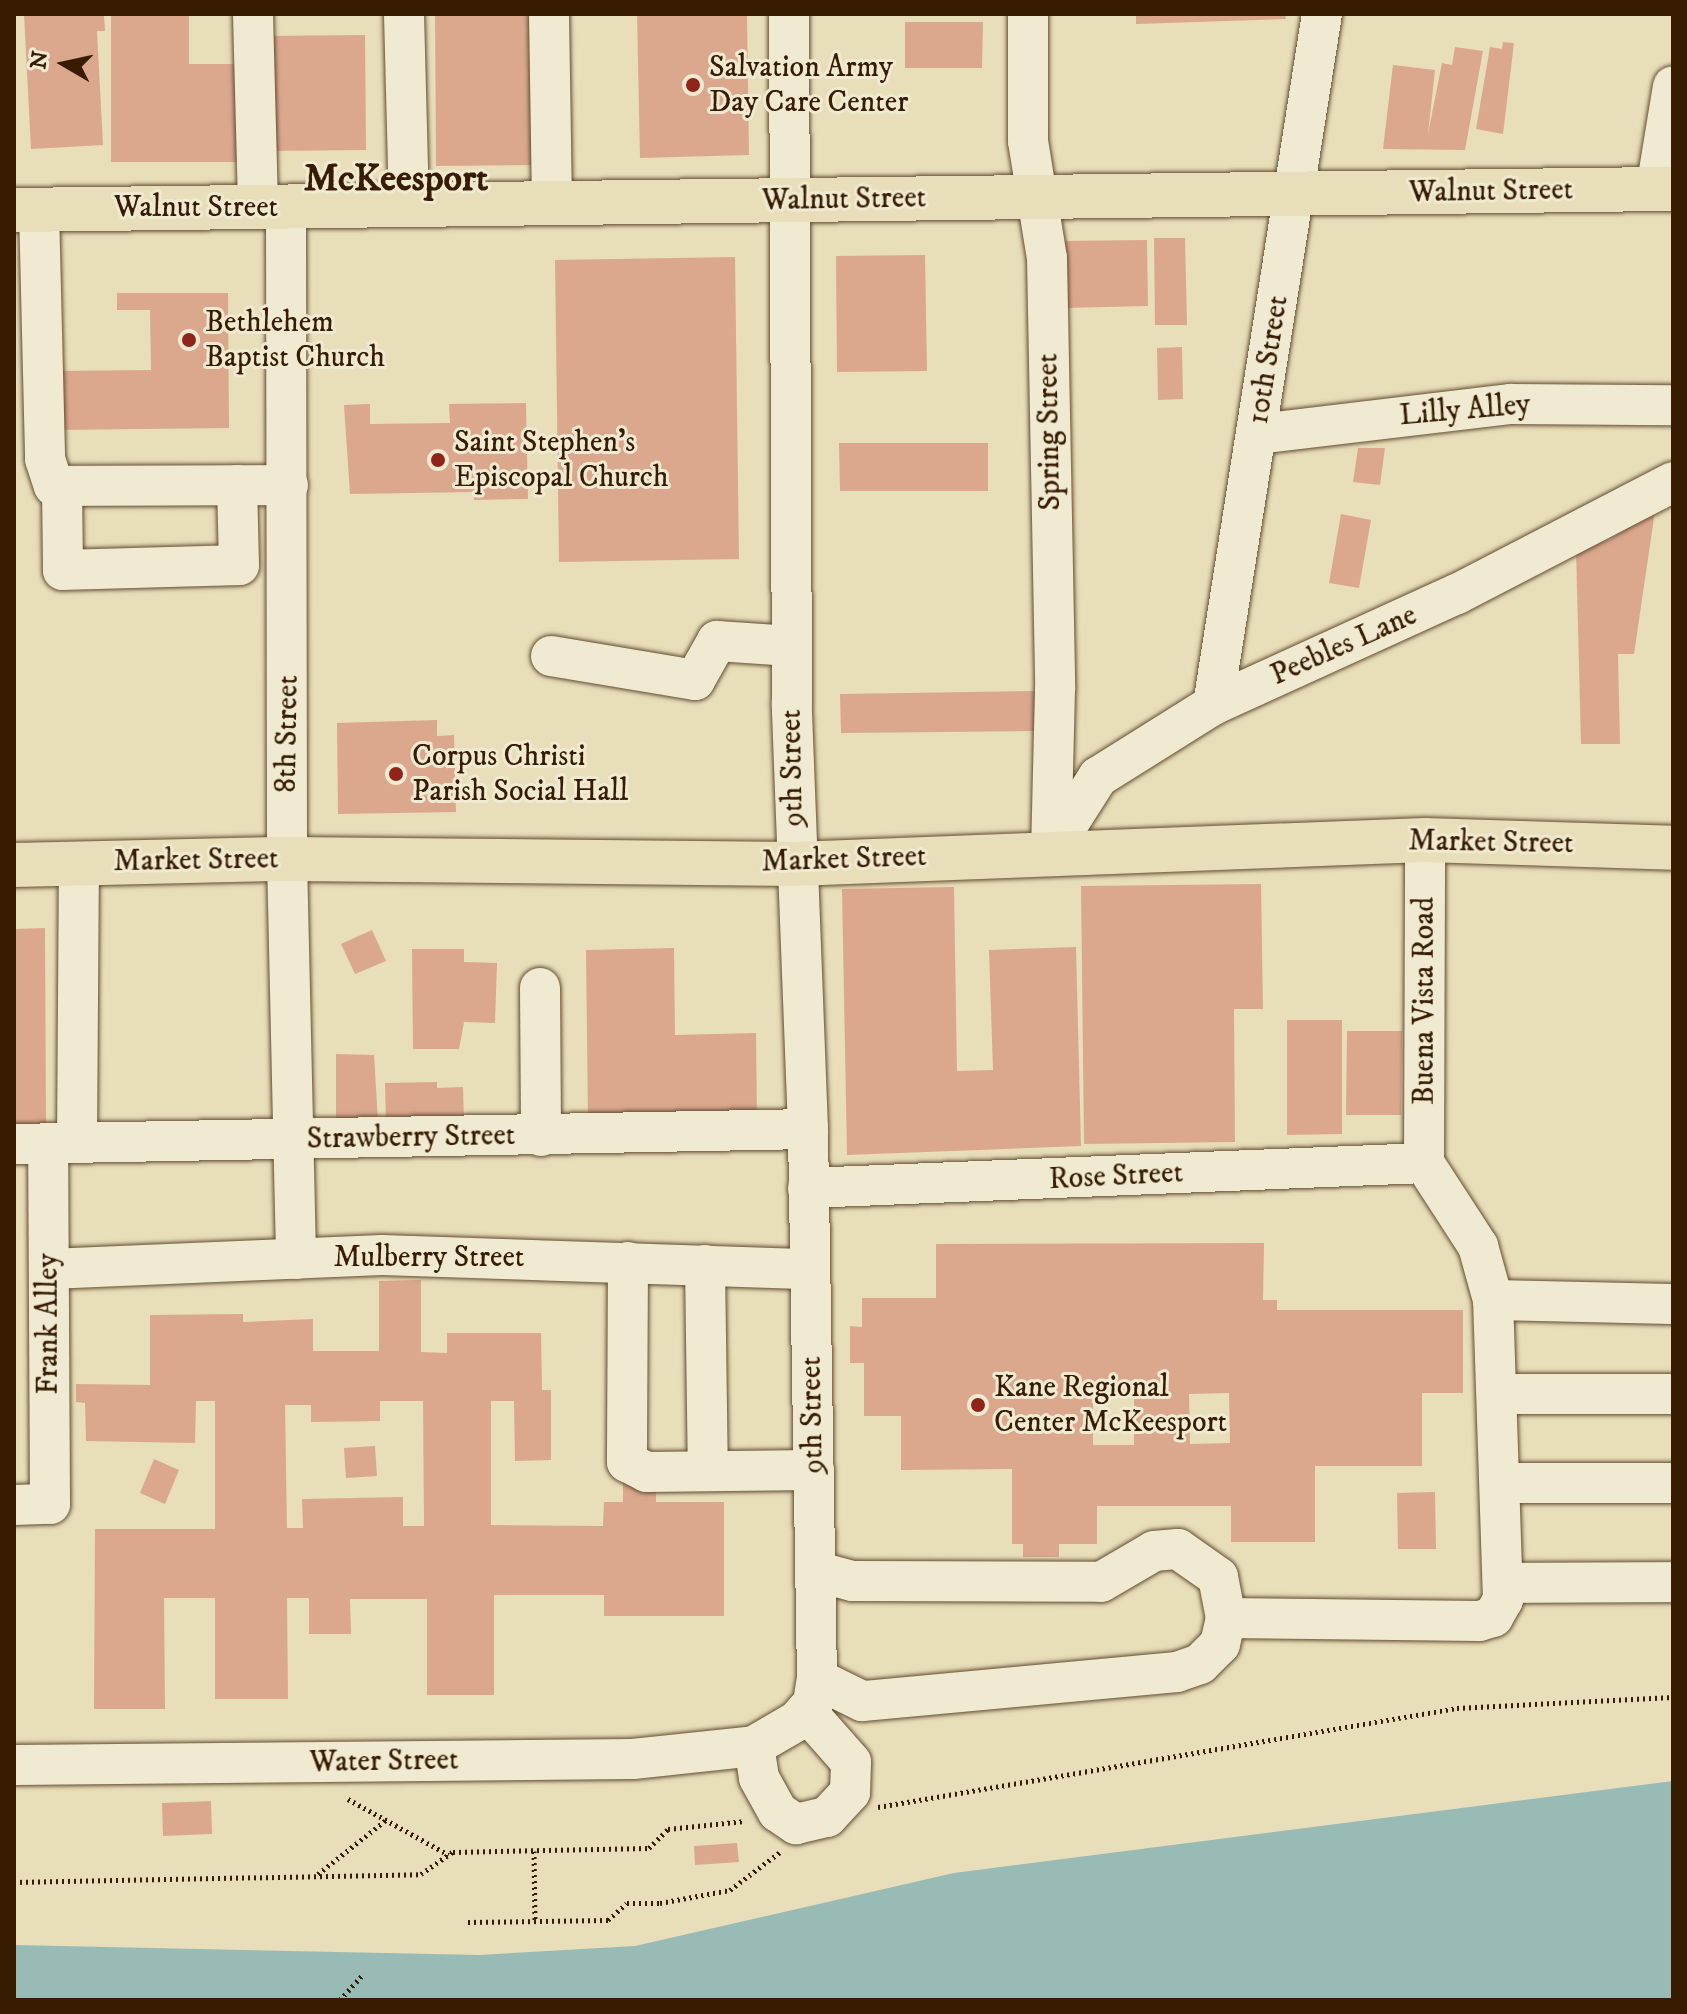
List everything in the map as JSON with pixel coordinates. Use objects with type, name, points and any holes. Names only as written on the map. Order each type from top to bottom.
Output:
[{"type":"main road","name":"Walnut Street","points":[[26,210],[1665,189]]},
{"type":"main road","name":"Market Street","points":[[14,865],[287,859],[795,864],[1051,851],[1425,840],[1673,848]]},
{"type":"street","name":"8th Street","points":[[253,14],[272,208],[288,485],[287,859],[296,1259]]},
{"type":"street","points":[[404,14],[409,206]]},
{"type":"street","points":[[549,14],[552,204]]},
{"type":"street","name":"9th Street","points":[[789,14],[793,201],[791,646],[795,864],[808,1129],[815,1571],[812,1695]]},
{"type":"street","name":"Spring Street","points":[[1028,14],[1028,141],[1047,258],[1055,689],[1051,851]]},
{"type":"street","name":"10th Street","points":[[1213,705],[1322,14]]},
{"type":"street","points":[[1665,189],[1673,86]]},
{"type":"street","points":[[26,210],[63,570],[239,565],[237,485]]},
{"type":"street","name":"Lilly Alley","points":[[1258,434],[1511,404],[1673,405]]},
{"type":"street","points":[[54,473],[237,485],[288,485]]},
{"type":"street","name":"Peebles Lane","points":[[1051,851],[1098,777],[1213,705],[1457,594],[1673,482]]},
{"type":"street","points":[[551,656],[695,680],[717,641],[791,646]]},
{"type":"street","name":"Buena Vista Road","points":[[1424,1163],[1425,840]]},
{"type":"street","name":"Frank Alley","points":[[32,1504],[49,1269],[46,1144],[79,864]]},
{"type":"street","points":[[540,988],[541,1136]]},
{"type":"street","name":"Strawberry Street","points":[[46,1144],[808,1129]]},
{"type":"street","points":[[1226,1618],[1479,1621],[1493,1617],[1504,1583],[1493,1300],[1478,1246],[1424,1163]]},
{"type":"street","name":"Rose Street","points":[[808,1188],[1424,1163]]},
{"type":"street","name":"Mulberry Street","points":[[49,1269],[382,1255],[810,1269]]},
{"type":"street","points":[[628,1262],[627,1462],[647,1472],[814,1470]]},
{"type":"street","points":[[705,1265],[708,1471]]},
{"type":"street","points":[[1493,1300],[1673,1304]]},
{"type":"street","points":[[1499,1394],[1673,1394]]},
{"type":"street","points":[[1502,1483],[1673,1483]]},
{"type":"street","points":[[812,1695],[851,1762],[850,1792],[827,1817],[785,1814],[759,1778],[754,1746],[812,1695],[862,1701],[1177,1672],[1200,1664],[1220,1644],[1226,1618],[1218,1577],[1178,1549],[1154,1551],[1101,1582],[853,1581],[815,1571]]},
{"type":"street","points":[[1504,1583],[1673,1582]]},
{"type":"street","name":"Water Street","points":[[14,1765],[633,1759],[754,1746]]},
{"type":"path","points":[[337,1792],[449,1855]]},
{"type":"path","points":[[14,1882],[421,1874],[449,1855],[649,1848],[668,1829],[785,1814],[789,1844],[730,1890],[660,1903],[627,1903],[608,1920],[468,1922]]},
{"type":"path","points":[[317,1875],[386,1820]]},
{"type":"path","points":[[534,1851],[535,1921]]},
{"type":"path","points":[[340,2000],[364,1973]]},
{"type":"water","points":[[1673,1781],[1673,2000],[14,2000],[14,1945],[479,1955],[635,1946],[954,1873]]},
{"type":"building","points":[[24,14],[104,14],[105,31],[97,31],[103,145],[31,149]]},
{"type":"building","points":[[111,14],[189,14],[189,64],[238,64],[239,162],[111,162]]},
{"type":"building","points":[[435,14],[535,14],[536,165],[436,166]]},
{"type":"building","name":"Salvation Army Day Care Center","points":[[637,14],[747,14],[749,155],[640,158]]},
{"type":"building","points":[[1136,14],[1285,14],[1286,19],[1136,24]]},
{"type":"building","points":[[905,22],[983,22],[982,68],[905,68]]},
{"type":"building","points":[[365,35],[366,150],[267,151],[265,36]]},
{"type":"building","points":[[1503,42],[1514,43],[1503,134],[1476,129],[1490,47],[1502,49]]},
{"type":"building","points":[[1455,47],[1483,51],[1465,150],[1383,149],[1393,65],[1435,70],[1428,134],[1442,63],[1452,65]]},
{"type":"building","points":[[1154,238],[1185,238],[1187,325],[1155,325]]},
{"type":"building","points":[[1147,240],[1148,306],[1065,308],[1064,241]]},
{"type":"building","points":[[925,255],[927,371],[837,372],[836,256]]},
{"type":"building","points":[[735,257],[739,559],[559,562],[555,260]]},
{"type":"building","name":"Bethlehem Baptist Church","points":[[117,293],[228,293],[229,428],[56,430],[55,371],[151,370],[150,310],[117,310]]},
{"type":"building","points":[[1182,347],[1183,399],[1158,400],[1157,348]]},
{"type":"building","name":"Saint Stephen's Episcopal Church","points":[[526,403],[528,499],[474,500],[475,492],[350,494],[344,405],[370,404],[370,424],[450,423],[449,404]]},
{"type":"building","points":[[839,443],[988,443],[988,491],[840,491]]},
{"type":"building","points":[[1358,448],[1385,448],[1380,485],[1353,482]]},
{"type":"building","points":[[1655,511],[1634,654],[1618,654],[1620,744],[1581,744],[1576,550],[1609,540]]},
{"type":"building","points":[[1341,514],[1371,520],[1359,588],[1329,583]]},
{"type":"building","points":[[1035,691],[1036,731],[841,733],[840,694]]},
{"type":"building","name":"Corpus Christi Parish Social Hall","points":[[437,720],[437,736],[454,735],[456,812],[338,814],[337,723]]},
{"type":"building","points":[[1261,884],[1263,1009],[1234,1009],[1235,1142],[1084,1144],[1081,886]]},
{"type":"building","points":[[954,887],[957,1071],[993,1070],[989,950],[1076,947],[1081,1146],[847,1155],[842,889]]},
{"type":"building","points":[[45,928],[46,1129],[14,1129],[14,929]]},
{"type":"building","points":[[372,930],[386,961],[355,974],[341,944]]},
{"type":"building","points":[[674,948],[675,1035],[756,1033],[757,1119],[588,1121],[586,950]]},
{"type":"building","points":[[412,949],[464,949],[464,962],[497,963],[495,1023],[464,1022],[459,1049],[413,1049]]},
{"type":"building","points":[[1287,1020],[1342,1020],[1342,1134],[1287,1135]]},
{"type":"building","points":[[1347,1031],[1402,1031],[1401,1115],[1346,1115]]},
{"type":"building","points":[[336,1054],[374,1055],[378,1121],[336,1120]]},
{"type":"building","points":[[437,1082],[437,1088],[463,1087],[464,1121],[386,1123],[385,1083]]},
{"type":"building","name":"Kane Regional Center McKeesport","points":[[1264,1243],[1263,1300],[1277,1300],[1277,1310],[1463,1310],[1463,1393],[1422,1393],[1422,1466],[1315,1466],[1315,1542],[1231,1542],[1231,1506],[1097,1506],[1097,1544],[1059,1544],[1059,1557],[1023,1557],[1023,1544],[1012,1544],[1012,1469],[901,1470],[901,1416],[864,1416],[864,1363],[850,1363],[850,1326],[862,1327],[862,1298],[936,1298],[936,1244]],"holes":[[[1229,1393],[1230,1443],[1190,1444],[1189,1394]],[[1134,1394],[1134,1445],[1093,1445],[1093,1395]]]},
{"type":"building","points":[[421,1280],[421,1352],[447,1353],[447,1333],[541,1333],[542,1390],[551,1390],[551,1460],[515,1461],[514,1401],[491,1401],[491,1525],[603,1526],[604,1502],[623,1502],[623,1483],[656,1483],[656,1502],[724,1502],[724,1616],[604,1616],[604,1595],[494,1595],[494,1695],[427,1695],[427,1599],[350,1599],[351,1634],[309,1634],[309,1598],[287,1598],[288,1699],[215,1699],[215,1598],[164,1598],[165,1709],[94,1709],[95,1529],[215,1529],[215,1401],[196,1401],[195,1443],[86,1441],[85,1403],[76,1402],[76,1384],[150,1385],[150,1315],[243,1314],[243,1322],[313,1319],[313,1351],[379,1351],[379,1281]],"holes":[[[380,1401],[423,1401],[424,1526],[403,1526],[403,1497],[302,1499],[303,1528],[287,1528],[285,1405],[311,1405],[311,1422],[380,1421]]]},
{"type":"building","points":[[375,1446],[377,1476],[346,1478],[344,1448]]},
{"type":"building","points":[[154,1459],[179,1470],[165,1504],[140,1493]]},
{"type":"building","points":[[1435,1492],[1436,1549],[1398,1549],[1397,1493]]},
{"type":"building","points":[[211,1801],[212,1834],[163,1836],[162,1803]]},
{"type":"building","points":[[737,1843],[739,1862],[695,1865],[694,1846]]},
{"type":"place","name":"Salvation Army Day Care Center","points":[[693,85]]},
{"type":"place","name":"Bethlehem Baptist Church","points":[[189,340]]},
{"type":"place","name":"Saint Stephen's Episcopal Church","points":[[438,460]]},
{"type":"place","name":"Corpus Christi Parish Social Hall","points":[[396,774]]},
{"type":"place","name":"Kane Regional Center McKeesport","points":[[978,1405]]},
{"type":"district","name":"McKeesport","points":[[396,180]]}]
